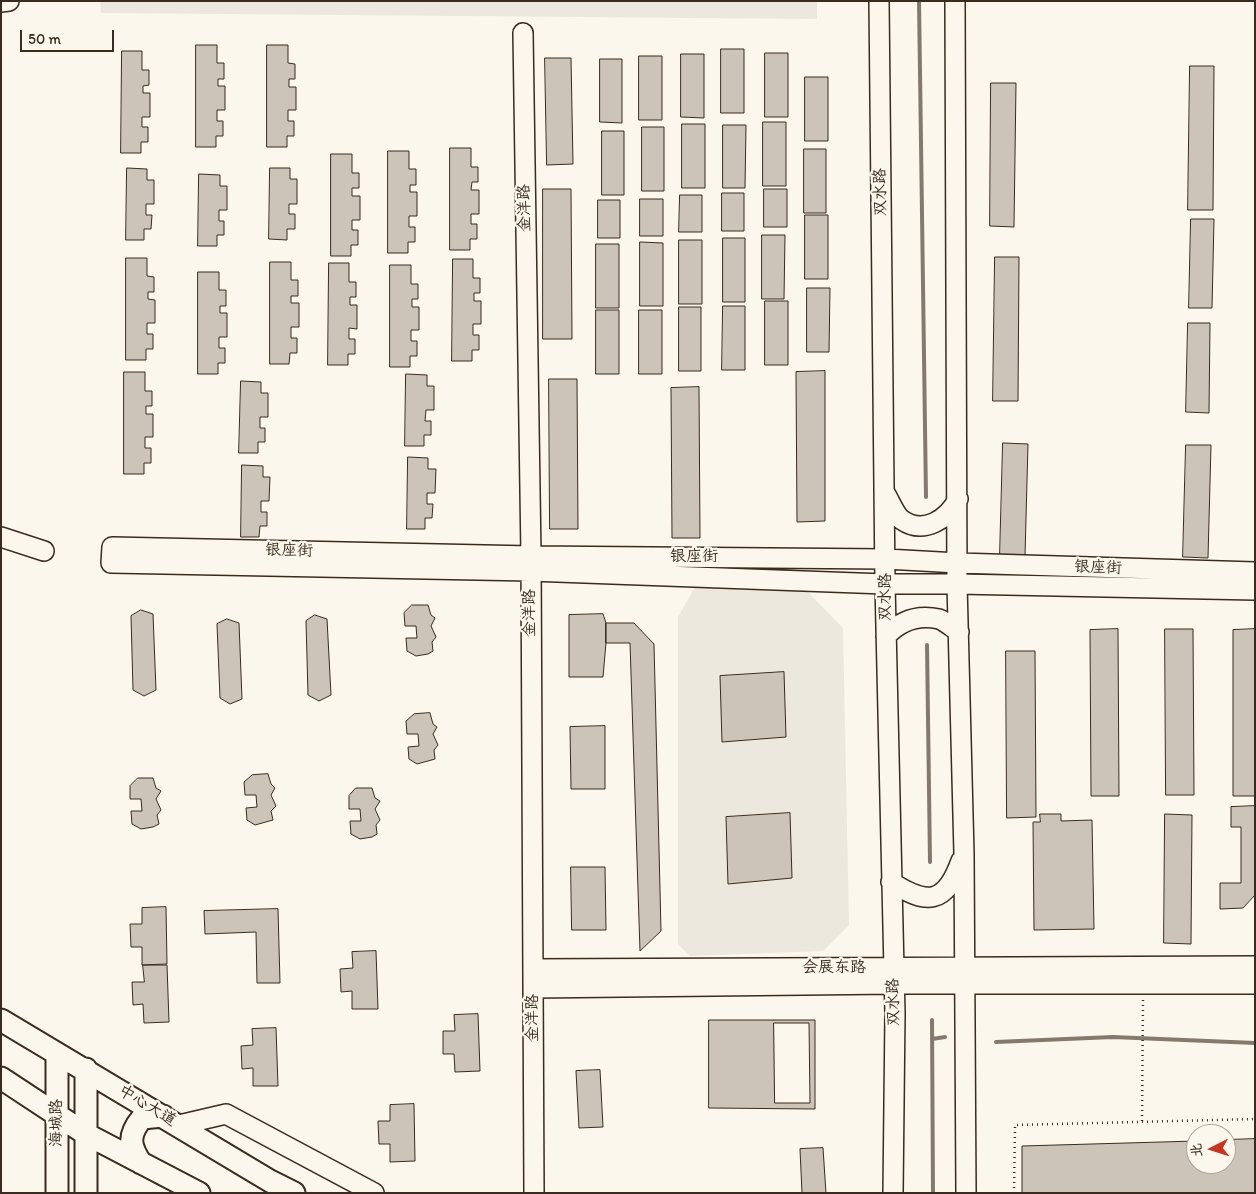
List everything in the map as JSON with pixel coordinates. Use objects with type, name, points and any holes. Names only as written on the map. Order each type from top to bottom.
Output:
[{"type":"main road","points":[[1,2],[9,1]]},
{"type":"main road","name":"双水路","points":[[879,1],[885,584],[895,1013],[893,1193]]},
{"type":"main road","points":[[955,1],[957,584],[964,854],[966,1193]]},
{"type":"main road","name":"金洋路","points":[[523,33],[530,563],[534,1193]]},
{"type":"main road","points":[[885,492],[900,519],[914,526],[933,525],[951,512],[958,499]]},
{"type":"main road","points":[[1,537],[44,551]]},
{"type":"main road","name":"银座街","points":[[1255,572],[886,559],[530,563],[111,563],[112,547],[530,563],[885,584],[1255,590]]},
{"type":"main road","points":[[886,636],[896,625],[909,618],[940,619],[959,632]]},
{"type":"main road","points":[[891,882],[921,899],[937,896],[950,886],[964,854]]},
{"type":"main road","name":"会展东路","points":[[965,976],[1255,966]]},
{"type":"main road","name":"会展东路","points":[[533,969],[965,976],[1255,984]]},
{"type":"main road","name":"会展东路","points":[[533,988],[893,976]]},
{"type":"main road","points":[[895,1013],[904,996],[919,989],[942,993],[956,1002],[966,1023]]},
{"type":"main road","name":"中心大道","points":[[1,1020],[294,1193]]},
{"type":"main road","name":"海城路","points":[[57,1054],[57,1193]]},
{"type":"main road","name":"海城路","points":[[86,1069],[86,1193]]},
{"type":"main road","points":[[1,1078],[86,1134],[198,1192]]},
{"type":"main road","points":[[141,1163],[132,1150],[132,1131],[142,1118],[171,1121],[226,1114],[374,1193]]},
{"type":"main road","points":[[172,1193],[198,1192]]},
{"type":"path","points":[[1142,1121],[1143,1012]]},
{"type":"path","points":[[1014,1193],[1015,1125],[1255,1119]]},
{"type":"shaded area","points":[[100,1],[817,1],[817,19],[101,13]]},
{"type":"shaded area","points":[[695,587],[808,592],[843,628],[849,925],[823,951],[690,956],[678,944],[678,617]]},
{"type":"building","points":[[196,45],[217,45],[217,63],[224,63],[224,79],[218,79],[218,86],[225,86],[225,110],[217,110],[217,121],[223,121],[223,136],[216,136],[216,147],[196,147]]},
{"type":"building","points":[[267,45],[288,45],[288,63],[295,64],[295,79],[289,79],[289,87],[296,87],[296,110],[288,110],[288,121],[294,121],[294,136],[287,136],[287,147],[267,147]]},
{"type":"building","points":[[721,49],[744,49],[744,113],[721,113]]},
{"type":"building","points":[[122,51],[142,51],[142,70],[149,70],[149,85],[143,86],[143,93],[150,93],[150,117],[142,117],[142,127],[148,127],[148,142],[141,142],[141,153],[121,153]]},
{"type":"building","points":[[765,53],[788,53],[788,117],[765,117]]},
{"type":"building","points":[[681,54],[704,54],[704,118],[681,117]]},
{"type":"building","points":[[639,56],[662,56],[662,120],[639,120]]},
{"type":"building","points":[[545,58],[571,58],[573,164],[547,165]]},
{"type":"building","points":[[600,59],[622,59],[622,123],[600,122]]},
{"type":"building","points":[[1190,66],[1214,66],[1213,210],[1188,210]]},
{"type":"building","points":[[805,77],[828,77],[828,141],[805,141]]},
{"type":"building","points":[[991,83],[1016,83],[1014,227],[990,226]]},
{"type":"building","points":[[763,122],[786,122],[786,186],[763,186]]},
{"type":"building","points":[[682,124],[705,124],[705,188],[682,188]]},
{"type":"building","points":[[723,125],[746,125],[745,188],[723,188]]},
{"type":"building","points":[[642,127],[664,127],[664,191],[642,191]]},
{"type":"building","points":[[602,131],[624,131],[624,195],[602,195]]},
{"type":"building","points":[[450,148],[471,148],[471,167],[478,167],[478,182],[472,182],[471,190],[479,190],[479,214],[471,214],[471,224],[477,224],[477,239],[470,239],[470,250],[450,250]]},
{"type":"building","points":[[804,149],[826,149],[826,213],[804,213]]},
{"type":"building","points":[[388,151],[409,151],[409,169],[416,169],[416,185],[410,185],[410,192],[417,192],[417,216],[409,216],[409,227],[415,227],[415,242],[408,242],[408,253],[388,253]]},
{"type":"building","points":[[331,154],[352,154],[352,173],[359,173],[359,188],[352,188],[352,196],[360,196],[360,220],[352,220],[352,230],[358,230],[358,245],[351,245],[351,256],[331,256]]},
{"type":"building","points":[[127,168],[147,169],[147,180],[154,180],[154,204],[146,204],[146,215],[152,215],[151,229],[144,229],[144,240],[126,240]]},
{"type":"building","points":[[270,168],[290,168],[290,179],[297,179],[297,204],[289,204],[289,214],[295,214],[295,229],[287,229],[287,240],[269,239]]},
{"type":"building","points":[[199,174],[220,175],[220,186],[227,186],[227,210],[219,210],[219,221],[224,221],[224,235],[217,235],[217,246],[198,246]]},
{"type":"building","points":[[543,189],[571,189],[572,339],[543,339]]},
{"type":"building","points":[[764,189],[787,189],[787,227],[764,227]]},
{"type":"building","points":[[722,193],[744,193],[744,231],[722,231]]},
{"type":"building","points":[[680,195],[702,195],[702,232],[679,232]]},
{"type":"building","points":[[640,199],[663,199],[663,236],[640,236]]},
{"type":"building","points":[[598,200],[620,200],[620,238],[598,238]]},
{"type":"building","points":[[805,215],[828,215],[828,279],[805,279]]},
{"type":"building","points":[[1191,219],[1214,219],[1212,308],[1189,308]]},
{"type":"building","points":[[762,235],[785,235],[784,299],[762,299]]},
{"type":"building","points":[[723,238],[745,238],[745,302],[723,302]]},
{"type":"building","points":[[679,240],[702,240],[702,304],[679,304]]},
{"type":"building","points":[[640,242],[663,243],[663,306],[640,306]]},
{"type":"building","points":[[596,244],[619,244],[619,308],[596,308]]},
{"type":"building","points":[[995,257],[1019,257],[1018,401],[993,401]]},
{"type":"building","points":[[126,258],[147,258],[147,276],[154,277],[154,292],[148,292],[148,299],[155,300],[155,323],[147,323],[147,334],[153,334],[153,349],[146,349],[146,360],[126,360]]},
{"type":"building","points":[[453,259],[473,259],[473,278],[480,278],[480,293],[474,293],[474,301],[481,301],[481,324],[473,324],[473,335],[479,335],[479,350],[472,350],[472,361],[452,361]]},
{"type":"building","points":[[270,262],[291,262],[291,280],[298,280],[298,296],[291,296],[291,303],[299,303],[299,327],[291,327],[291,338],[297,338],[297,353],[290,353],[289,364],[270,364]]},
{"type":"building","points":[[329,263],[349,263],[349,282],[356,282],[356,297],[350,297],[350,305],[357,305],[357,329],[349,328],[349,339],[355,339],[355,354],[348,354],[348,365],[328,365]]},
{"type":"building","points":[[390,265],[411,265],[411,284],[418,284],[418,299],[412,299],[412,307],[419,307],[419,330],[411,330],[411,341],[417,341],[417,356],[410,356],[410,367],[390,367]]},
{"type":"building","points":[[198,272],[219,272],[219,290],[226,290],[226,306],[220,306],[220,313],[227,313],[227,337],[219,337],[219,348],[225,348],[225,363],[218,363],[218,374],[198,374]]},
{"type":"building","points":[[807,288],[830,288],[829,352],[807,352]]},
{"type":"building","points":[[765,301],[788,301],[788,365],[765,365]]},
{"type":"building","points":[[723,306],[745,306],[745,370],[722,370]]},
{"type":"building","points":[[679,307],[701,307],[701,371],[679,371]]},
{"type":"building","points":[[596,310],[619,310],[619,374],[596,374]]},
{"type":"building","points":[[639,310],[662,310],[662,374],[639,374]]},
{"type":"building","points":[[1188,323],[1210,323],[1209,413],[1186,412]]},
{"type":"building","points":[[825,371],[825,521],[797,522],[796,372]]},
{"type":"building","points":[[124,372],[145,372],[145,391],[152,391],[152,406],[146,406],[146,414],[153,414],[153,437],[145,437],[145,448],[151,448],[151,463],[144,463],[144,474],[124,474]]},
{"type":"building","points":[[406,374],[427,375],[427,386],[434,386],[434,410],[426,410],[425,421],[431,421],[431,435],[424,435],[424,446],[405,446]]},
{"type":"building","points":[[549,379],[577,379],[578,529],[550,529]]},
{"type":"building","points":[[241,381],[261,382],[261,393],[268,393],[268,417],[260,417],[260,428],[265,428],[265,442],[258,442],[258,453],[239,453]]},
{"type":"building","points":[[699,387],[700,538],[672,538],[671,388]]},
{"type":"building","points":[[1003,443],[1028,444],[1025,556],[1000,555]]},
{"type":"building","points":[[1186,445],[1211,445],[1208,558],[1183,557]]},
{"type":"building","points":[[408,457],[428,458],[428,469],[436,469],[435,493],[427,493],[427,504],[433,504],[432,518],[425,518],[425,529],[407,529]]},
{"type":"building","points":[[242,465],[263,466],[263,477],[270,477],[269,501],[261,501],[261,512],[267,512],[267,526],[260,526],[259,537],[241,537]]},
{"type":"building","points":[[412,605],[428,605],[431,615],[435,618],[431,626],[436,637],[432,642],[433,651],[428,654],[416,656],[407,651],[406,638],[417,638],[416,626],[405,626],[404,613]]},
{"type":"building","points":[[141,610],[153,614],[156,690],[144,696],[133,690],[131,616]]},
{"type":"building","points":[[603,614],[606,623],[606,643],[603,677],[569,677],[569,615]]},
{"type":"building","points":[[315,615],[327,619],[331,695],[319,701],[308,695],[306,621]]},
{"type":"building","points":[[227,619],[239,623],[242,699],[230,704],[220,698],[217,624]]},
{"type":"building","points":[[606,623],[634,623],[654,644],[661,931],[640,951],[630,643],[606,643]]},
{"type":"building","points":[[1118,629],[1119,796],[1091,796],[1090,630]]},
{"type":"building","points":[[1165,629],[1193,629],[1194,795],[1166,795]]},
{"type":"building","points":[[1255,629],[1255,796],[1233,796],[1233,630]]},
{"type":"building","points":[[1006,651],[1035,651],[1036,817],[1007,818]]},
{"type":"building","points":[[784,672],[786,737],[722,742],[720,676]]},
{"type":"building","points":[[430,713],[433,724],[437,727],[433,734],[438,745],[434,750],[435,759],[417,764],[409,759],[408,747],[419,746],[418,734],[407,734],[406,721],[414,714]]},
{"type":"building","points":[[605,726],[605,789],[571,789],[570,727]]},
{"type":"building","points":[[268,774],[271,784],[275,788],[271,795],[276,806],[271,811],[273,820],[255,825],[247,820],[246,808],[257,807],[256,795],[245,795],[244,782],[252,775]]},
{"type":"building","points":[[138,778],[153,778],[156,788],[161,791],[156,799],[161,810],[157,815],[159,824],[153,827],[141,829],[132,824],[131,811],[142,811],[141,799],[130,799],[130,786]]},
{"type":"building","points":[[356,788],[372,788],[375,798],[380,801],[375,809],[380,820],[376,825],[377,834],[372,837],[360,839],[351,834],[350,821],[361,821],[360,809],[349,809],[349,796]]},
{"type":"building","points":[[1255,806],[1255,895],[1243,908],[1220,909],[1220,883],[1241,883],[1241,827],[1231,827],[1231,807]]},
{"type":"building","points":[[790,813],[792,878],[728,884],[726,817]]},
{"type":"building","points":[[1040,814],[1061,814],[1061,821],[1092,820],[1094,929],[1034,930],[1033,822],[1040,822]]},
{"type":"building","points":[[1165,814],[1192,815],[1191,944],[1164,943]]},
{"type":"building","points":[[571,867],[605,867],[606,930],[572,930]]},
{"type":"building","points":[[166,907],[167,964],[142,965],[142,947],[131,947],[130,924],[142,924],[142,908]]},
{"type":"building","points":[[278,909],[280,983],[257,983],[256,932],[205,934],[204,911]]},
{"type":"building","points":[[376,951],[378,1009],[352,1009],[352,991],[341,992],[340,969],[353,968],[352,952]]},
{"type":"building","points":[[143,965],[167,965],[169,1022],[144,1023],[143,1004],[133,1005],[132,982],[144,982]]},
{"type":"building","points":[[478,1014],[480,1071],[455,1072],[454,1054],[443,1054],[443,1031],[455,1031],[454,1015]]},
{"type":"building","points":[[709,1020],[815,1020],[815,1109],[709,1108]]},
{"type":"building","points":[[774,1023],[809,1023],[810,1103],[775,1103]]},
{"type":"building","points":[[276,1028],[278,1086],[253,1086],[253,1068],[242,1069],[241,1046],[253,1045],[252,1029]]},
{"type":"building","points":[[600,1070],[603,1127],[579,1128],[576,1071]]},
{"type":"building","points":[[414,1104],[415,1161],[390,1162],[390,1144],[379,1144],[378,1121],[390,1121],[390,1105]]},
{"type":"building","points":[[1255,1139],[1255,1193],[1022,1193],[1022,1146],[1186,1141],[1186,1174],[1236,1174],[1236,1140]]},
{"type":"building","points":[[823,1148],[826,1193],[802,1193],[800,1149]]},
{"type":"waterway","points":[[919,1],[926,497]]},
{"type":"waterway","points":[[927,645],[930,862]]},
{"type":"waterway","points":[[932,1020],[933,1193]]},
{"type":"waterway","points":[[932,1039],[945,1037]]},
{"type":"waterway","points":[[996,1042],[1113,1037],[1255,1043]]}]
